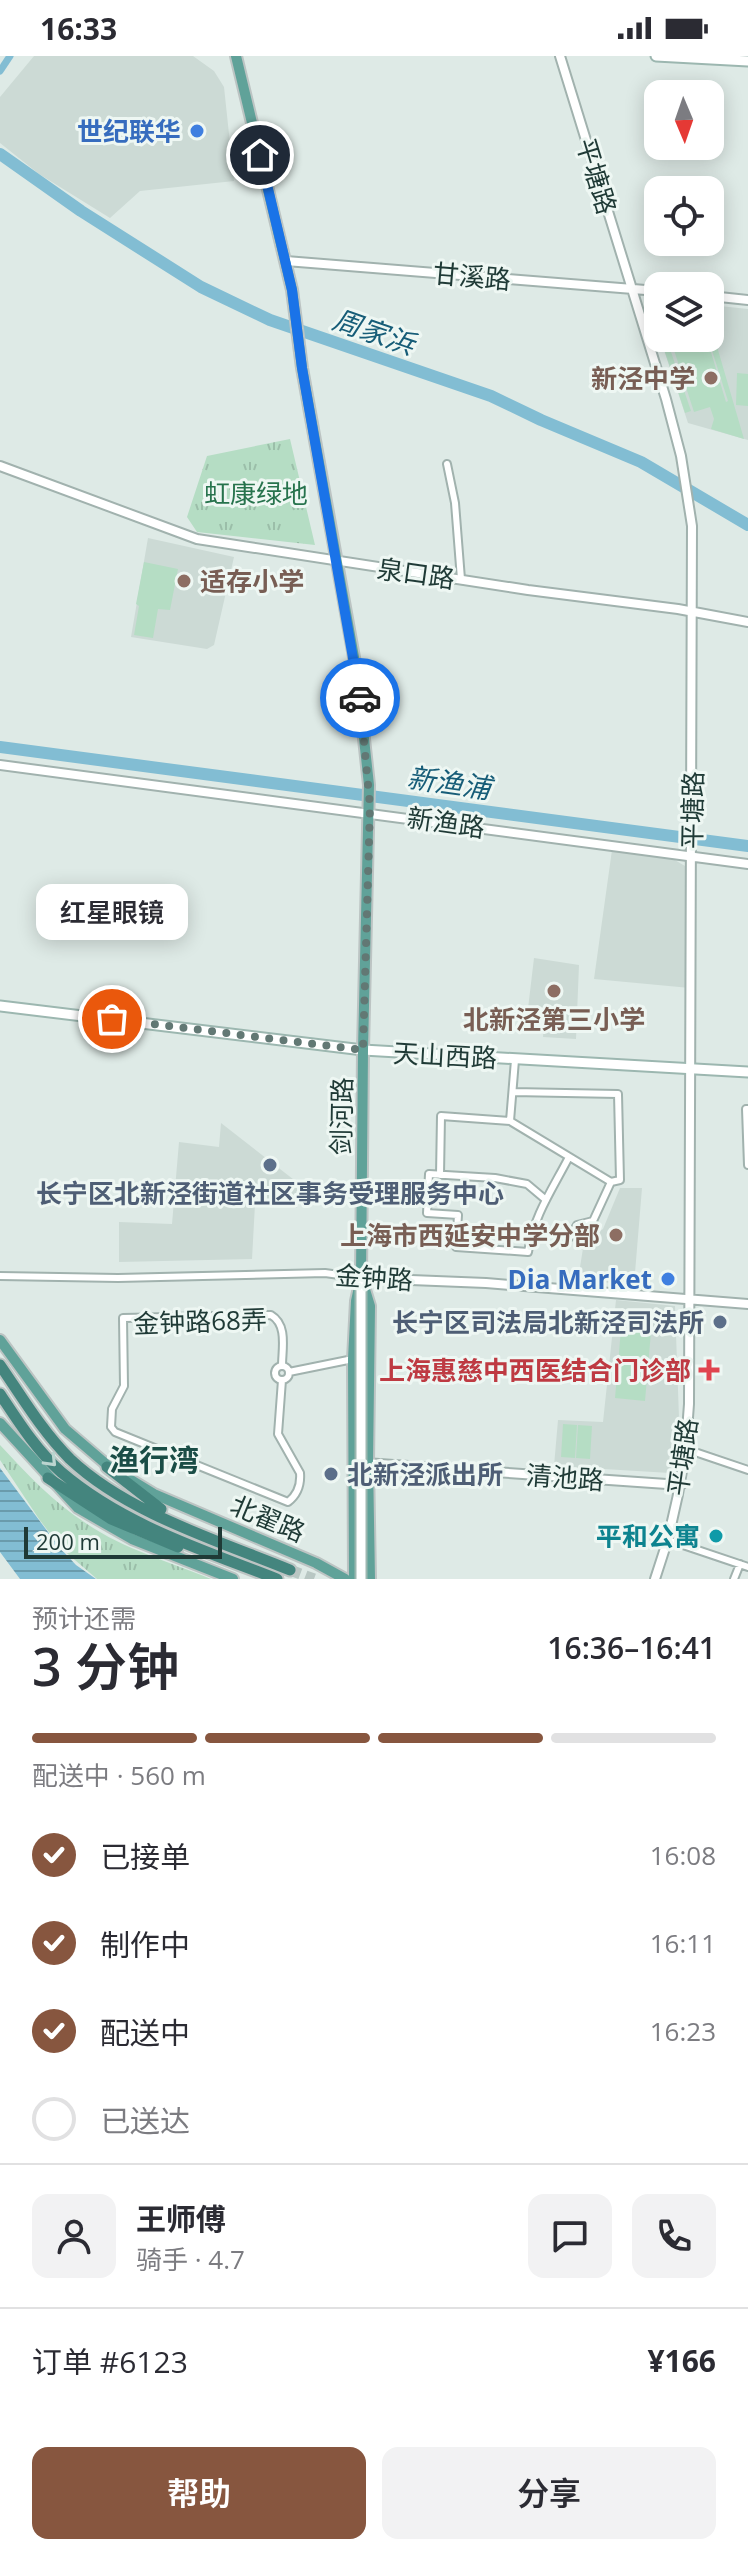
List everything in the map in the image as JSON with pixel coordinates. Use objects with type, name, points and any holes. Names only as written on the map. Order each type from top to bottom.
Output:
[{"type":"highway","points":[[0,1365],[52,1439],[98,1481],[199,1533],[290,1570]]},
{"type":"highway","points":[[2,1397],[38,1448],[60,1471],[88,1492],[152,1529],[277,1579]]},
{"type":"highway","points":[[107,1467],[159,1508],[199,1533]]},
{"type":"highway","points":[[48,1478],[111,1519],[147,1536],[190,1551],[228,1559]]},
{"type":"main road","name":"剑河路","points":[[236,56],[292,290],[302,368],[357,674],[369,785],[361,1278],[356,1301],[353,1359],[354,1579]]},
{"type":"main road","points":[[656,56],[748,61]]},
{"type":"main road","name":"天山西路","points":[[0,1006],[363,1050],[748,1072]]},
{"type":"main road","name":"剑河路","points":[[361,1278],[370,1306],[370,1579]]},
{"type":"main road","points":[[361,1278],[361,1579]]},
{"type":"main road","name":"北翟路","points":[[0,1340],[65,1429],[107,1467],[154,1494],[316,1563],[345,1579]]},
{"type":"main road","points":[[0,1423],[78,1508],[132,1539],[233,1579]]},
{"type":"street","name":"平塘路","points":[[560,56],[681,456],[692,526],[689,1404],[686,1449],[671,1541],[655,1579]]},
{"type":"street","name":"甘溪路","points":[[286,261],[644,290]]},
{"type":"street","points":[[724,297],[748,300]]},
{"type":"street","points":[[447,464],[455,503],[461,579]]},
{"type":"street","name":"泉口路","points":[[0,466],[197,539],[336,562],[692,611],[748,622]]},
{"type":"street","name":"新渔路","points":[[0,765],[692,852],[748,864]]},
{"type":"street","points":[[510,1121],[515,1060]]},
{"type":"street","points":[[440,1175],[441,1116],[510,1121],[611,1182],[620,1180],[618,1094],[513,1092]]},
{"type":"street","points":[[748,1109],[748,1165]]},
{"type":"street","points":[[546,1200],[527,1184],[495,1178],[429,1174],[427,1213],[458,1215],[456,1247],[528,1252],[532,1228],[569,1157]]},
{"type":"street","points":[[532,1228],[570,1237],[577,1225],[593,1221],[611,1182]]},
{"type":"street","name":"金钟路","points":[[0,1276],[118,1278],[325,1273],[748,1304]]},
{"type":"street","name":"金钟路68弄","points":[[282,1366],[275,1373],[282,1380],[278,1434],[300,1473],[295,1496],[288,1502],[115,1432],[111,1427],[112,1409],[124,1386],[123,1318],[271,1315],[278,1319],[282,1327],[282,1366],[289,1372]]},
{"type":"street","points":[[282,1380],[288,1378],[289,1372],[353,1359]]},
{"type":"street","points":[[686,1449],[748,1470]]},
{"type":"street","name":"清池路","points":[[352,1462],[681,1485]]},
{"type":"street","points":[[671,1541],[748,1568]]},
{"type":"street","points":[[734,1579],[740,1565]]},
{"type":"shaded area","points":[[34,56],[193,56],[214,71],[224,87],[234,181],[140,191],[110,218],[39,174],[0,143],[0,97]]},
{"type":"shaded area","name":"新泾中学","points":[[724,306],[748,309],[748,440],[688,423],[665,352],[724,352]]},
{"type":"shaded area","name":"适存小学","points":[[148,538],[234,557],[214,645],[207,649],[131,637]]},
{"type":"shaded area","points":[[612,850],[673,859],[685,866],[690,988],[594,979]]},
{"type":"shaded area","name":"北新泾第三小学","points":[[534,958],[579,965],[576,1039],[543,1037],[544,1019],[527,1017]]},
{"type":"shaded area","points":[[221,1123],[298,1183],[297,1208],[255,1204],[252,1259],[119,1262],[119,1222],[172,1224],[179,1142],[219,1147]]},
{"type":"shaded area","name":"上海市西延安中学分部","points":[[620,1188],[642,1188],[634,1285],[578,1280],[584,1242],[603,1229]]},
{"type":"shaded area","points":[[616,1300],[675,1306],[679,1418],[670,1473],[554,1466],[558,1420],[603,1422]]},
{"type":"green space","points":[[665,352],[671,352],[691,411],[685,413]]},
{"type":"green space","points":[[675,352],[711,352],[728,401],[712,352],[719,352],[744,439],[711,429],[714,419],[710,407],[694,412]]},
{"type":"green space","points":[[737,373],[748,374],[748,406],[736,405]]},
{"type":"green space","name":"虹康绿地","points":[[290,439],[315,545],[197,532],[187,517],[207,456]]},
{"type":"green space","points":[[144,562],[178,569],[170,610],[158,609],[153,638],[134,635]]},
{"type":"green space","points":[[621,1329],[651,1332],[645,1401],[615,1398]]},
{"type":"green space","points":[[563,1424],[577,1425],[575,1458],[561,1457]]},
{"type":"green space","points":[[578,1425],[592,1426],[590,1459],[576,1458]]},
{"type":"green space","points":[[0,1445],[52,1497],[101,1533],[211,1579],[97,1579],[61,1548],[39,1519],[0,1460]]},
{"type":"water","points":[[0,1468],[60,1548],[76,1565],[96,1579],[20,1579],[0,1552]]},
{"type":"waterway","points":[[0,71],[10,56]]},
{"type":"waterway","name":"周家浜","points":[[0,154],[81,211],[201,287],[270,320],[491,396],[641,462],[748,525]]},
{"type":"waterway","name":"新渔浦","points":[[0,747],[748,846]]},
{"type":"tunnel","points":[[290,1570],[314,1579]]},
{"type":"way so far","points":[[112,1019],[363,1050],[370,806],[360,698]]},
{"type":"place","name":"世纪联华","points":[[197,131]]},
{"type":"place","name":"新泾中学","points":[[711,378]]},
{"type":"place","name":"适存小学","points":[[184,581]]},
{"type":"place","name":"北新泾第三小学","points":[[554,991]]},
{"type":"place","name":"红星眼镜","points":[[112,1019]]},
{"type":"place","name":"长宁区北新泾街道社区事务受理服务中心","points":[[270,1165]]},
{"type":"place","name":"上海市西延安中学分部","points":[[616,1235]]},
{"type":"place","name":"Dia Market","points":[[668,1279]]},
{"type":"place","name":"长宁区司法局北新泾司法所","points":[[720,1322]]},
{"type":"place","name":"上海惠慈中西医结合门诊部","points":[[709,1370]]},
{"type":"place","name":"北新泾派出所","points":[[331,1474]]},
{"type":"place","name":"平和公寓","points":[[716,1536]]},
{"type":"district","name":"渔行湾","points":[[154,1459]]},
{"type":"route","points":[[260,155],[292,290],[302,368],[360,698]]}]
